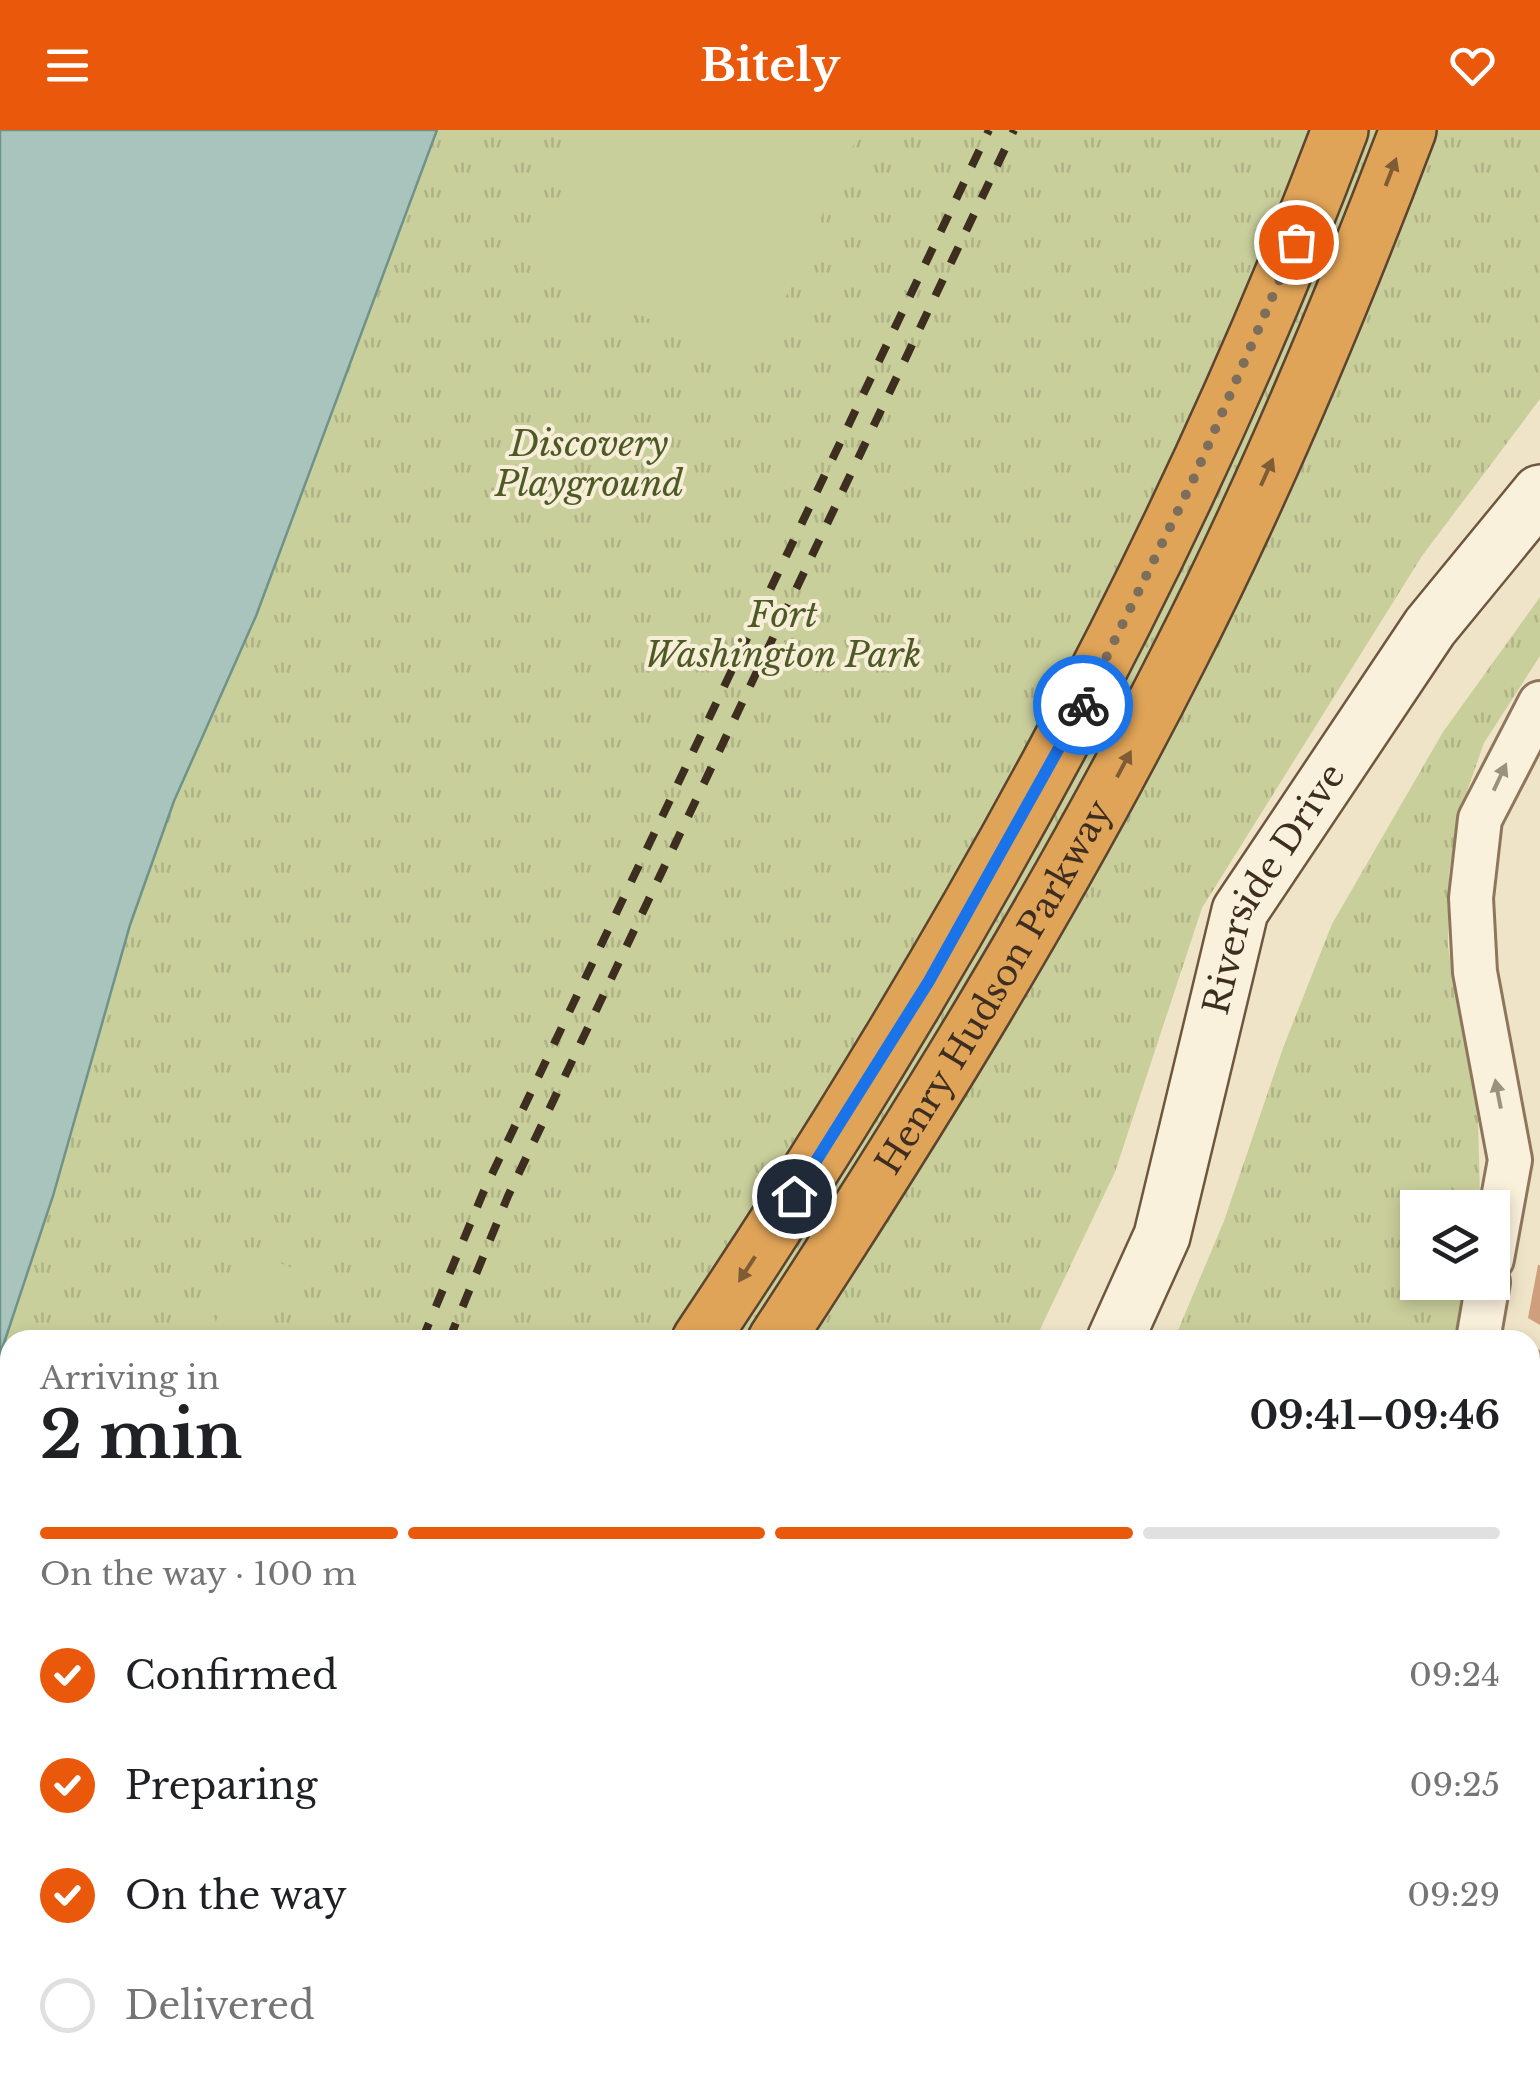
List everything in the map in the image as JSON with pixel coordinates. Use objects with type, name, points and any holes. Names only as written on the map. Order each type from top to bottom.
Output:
[{"type":"highway","name":"Henry Hudson Parkway","points":[[706,1330],[929,981],[1113,649],[1228,403],[1340,130]]},
{"type":"highway","name":"Henry Hudson Parkway","points":[[782,1330],[988,1007],[1134,744],[1238,536],[1408,130]]},
{"type":"main road","name":"Riverside Drive","points":[[1120,1330],[1162,1236],[1240,911],[1430,627],[1540,493]]},
{"type":"street","points":[[1510,1209],[1525,1168],[1475,972],[1471,898],[1480,818],[1540,703]]},
{"type":"street","points":[[1480,1330],[1485,1300]]},
{"type":"green space","name":"Fort Washington Park","points":[[437,130],[1540,130],[1540,399],[1422,556],[1202,908],[1115,1172],[1040,1330],[8,1330],[53,1196],[130,925],[174,801],[256,616]]},
{"type":"green space","points":[[589,130],[860,130],[755,366],[528,265]]},
{"type":"green space","points":[[1540,597],[1540,656],[1484,743],[1459,814],[1449,873],[1448,946],[1478,1117],[1480,1190],[1400,1190],[1400,1300],[1465,1300],[1457,1330],[1178,1330],[1224,1221],[1283,1048],[1332,924],[1443,732]]},
{"type":"green space","points":[[247,1249],[294,1269],[268,1330],[212,1330]]},
{"type":"water","points":[[0,130],[437,130],[256,616],[174,801],[130,925],[53,1196],[8,1330],[0,1330]]},
{"type":"building","points":[[1540,1265],[1540,1325],[1528,1318]]},
{"type":"railway","points":[[426,1330],[483,1193],[989,130]]},
{"type":"railway","points":[[453,1330],[508,1196],[1014,130]]},
{"type":"way so far","points":[[1083,705],[1168,536],[1296,242]]},
{"type":"route","points":[[794,1196],[929,981],[1083,705]]},
{"type":"park label","name":"Discovery Playground","points":[[589,464]]}]
